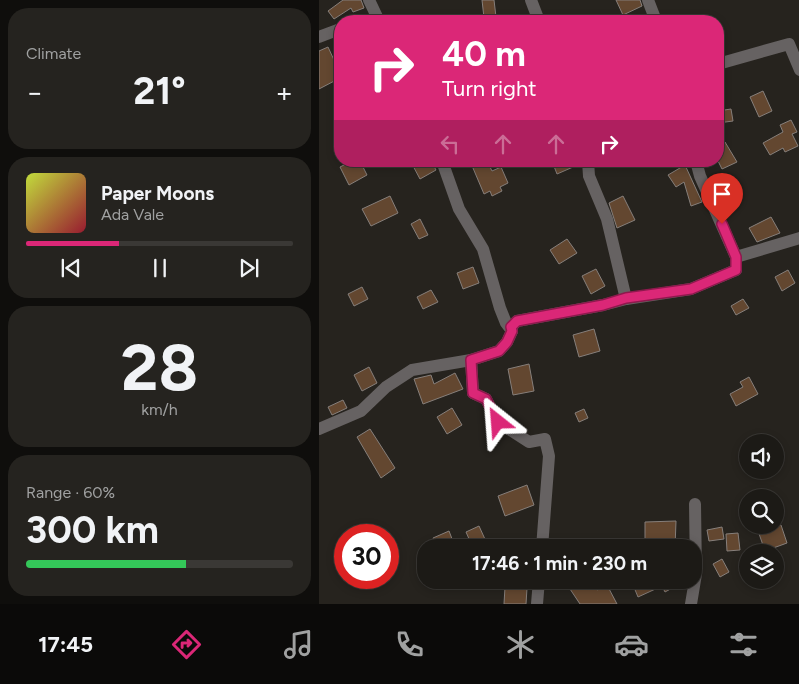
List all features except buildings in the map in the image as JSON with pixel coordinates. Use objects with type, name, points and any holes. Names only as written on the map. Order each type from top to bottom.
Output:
[{"type":"street","points":[[369,0],[374,15]]},
{"type":"street","points":[[531,0],[537,15]]},
{"type":"street","points":[[648,0],[654,15]]},
{"type":"street","points":[[319,37],[334,31]]},
{"type":"street","points":[[724,62],[789,44],[799,70]]},
{"type":"street","points":[[444,167],[459,208],[483,249],[500,308],[506,323],[512,331]]},
{"type":"street","points":[[588,167],[589,176],[607,219],[626,298]]},
{"type":"street","points":[[319,429],[361,411],[386,388],[412,370],[471,360],[499,351],[507,342],[512,331],[511,327],[517,321],[603,305],[626,298],[691,289],[736,270],[736,257],[698,167]]},
{"type":"street","points":[[736,257],[799,238]]},
{"type":"street","points":[[471,360],[473,393],[486,399],[498,422],[529,442],[545,439],[549,456],[543,539]]},
{"type":"street","points":[[691,604],[696,574],[695,504]]},
{"type":"street","points":[[537,604],[538,589]]},
{"type":"route","points":[[498,422],[486,399],[473,393],[471,360],[499,351],[507,342],[512,331],[511,327],[517,321],[603,305],[626,298],[691,289],[723,278],[736,270],[736,257],[722,224]]}]
